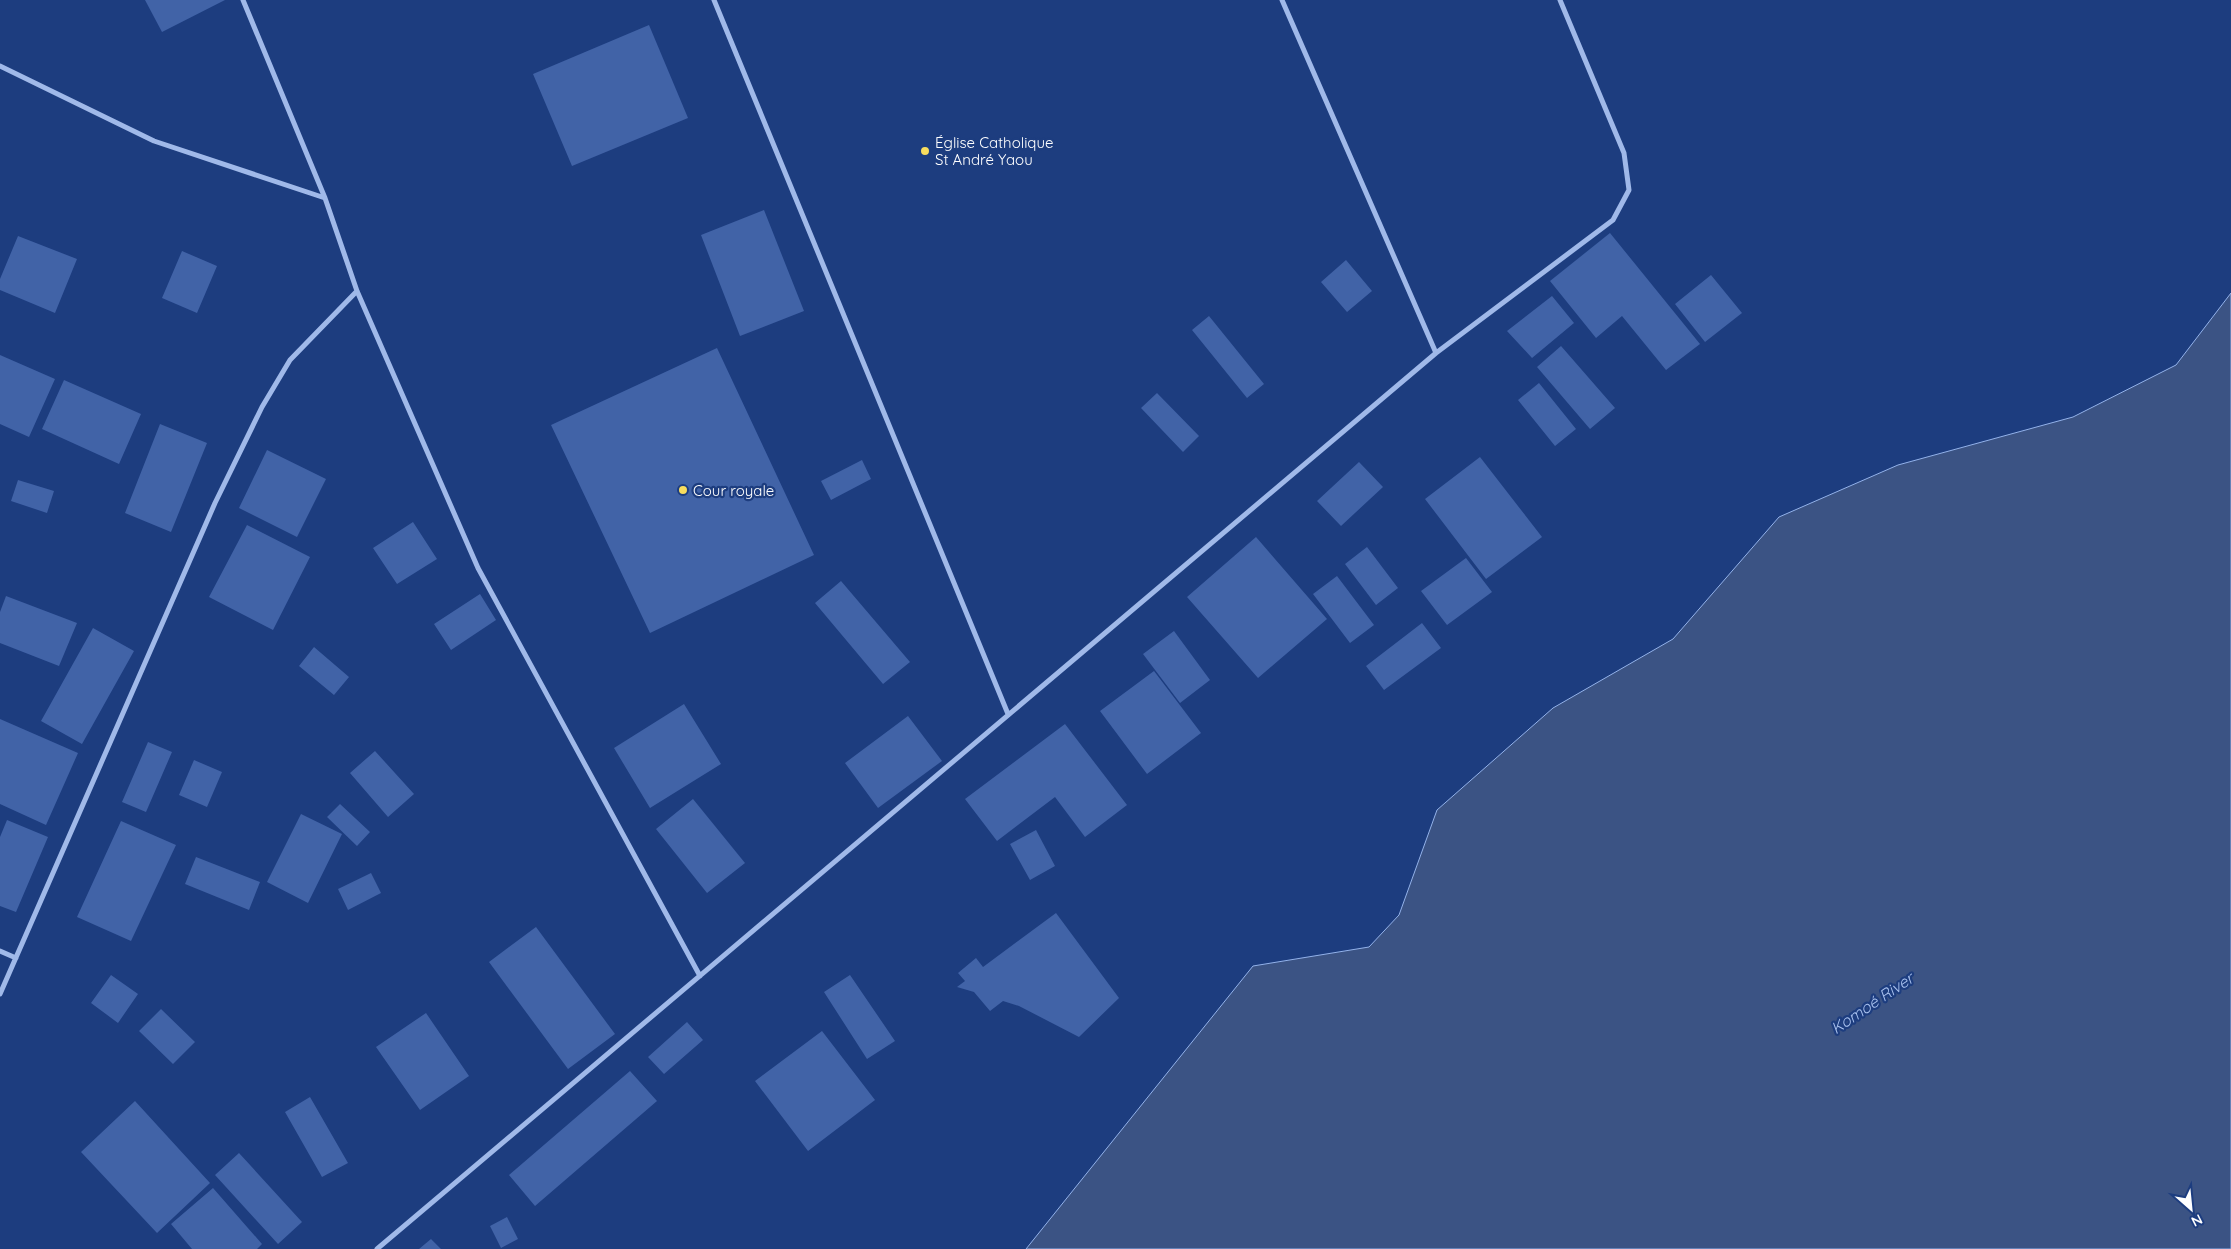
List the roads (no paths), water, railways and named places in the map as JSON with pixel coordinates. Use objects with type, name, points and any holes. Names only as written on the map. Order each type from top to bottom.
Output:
[{"type":"street","points":[[243,0],[325,198],[357,291],[478,568],[700,976]]},
{"type":"street","points":[[714,0],[1008,714]]},
{"type":"street","points":[[1282,0],[1436,353]]},
{"type":"street","points":[[377,1249],[1436,353],[1613,220],[1629,190],[1624,153],[1560,0]]},
{"type":"street","points":[[0,66],[154,141],[325,198]]},
{"type":"street","points":[[0,994],[215,503],[262,407],[290,360],[357,291]]},
{"type":"street","points":[[0,951],[16,958]]},
{"type":"water","name":"Komoé River","points":[[2231,293],[2231,1249],[1026,1249],[1253,966],[1369,947],[1399,915],[1437,810],[1553,708],[1673,639],[1779,517],[1898,465],[2073,417],[2176,365]]},
{"type":"place","name":"Église Catholique St André Yaou","points":[[925,151]]},
{"type":"place","name":"Cour royale","points":[[683,490]]}]
